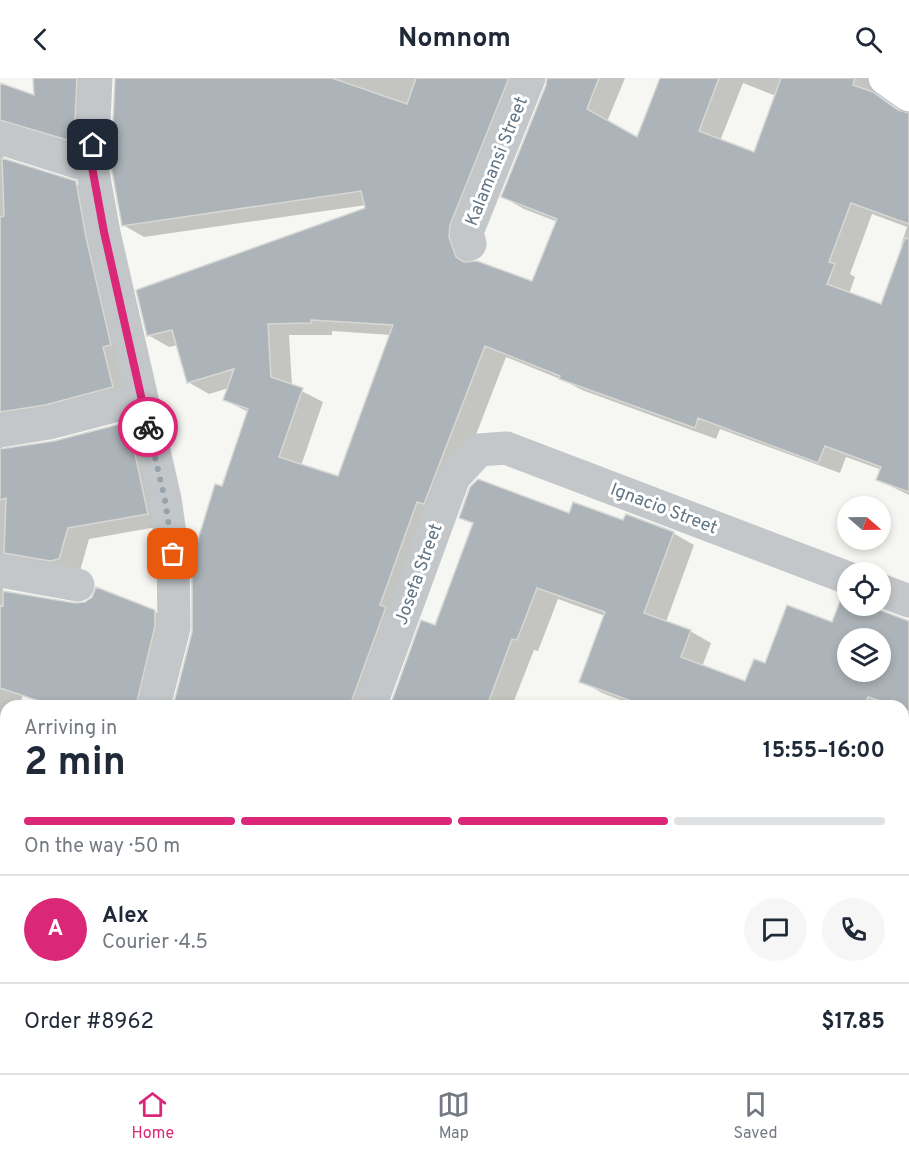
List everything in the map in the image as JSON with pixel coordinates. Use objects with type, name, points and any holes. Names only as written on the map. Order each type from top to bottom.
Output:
[{"type":"main road","points":[[885,78],[909,95]]},
{"type":"street","points":[[96,78],[92,167],[104,232],[165,500],[173,554],[174,628],[156,700]]},
{"type":"street","name":"Kalamansi Street","points":[[470,244],[467,232],[529,78]]},
{"type":"street","points":[[0,138],[92,167]]},
{"type":"street","points":[[0,431],[49,423],[141,399]]},
{"type":"street","name":"Ignacio Street","points":[[479,450],[506,448],[837,574]]},
{"type":"street","name":"Josefa Street","points":[[372,700],[454,477],[479,450]]},
{"type":"street","points":[[0,571],[78,585]]},
{"type":"street","points":[[891,594],[909,601]]},
{"type":"building","points":[[33,78],[77,78],[74,142],[0,120],[0,83],[34,95]]},
{"type":"building","points":[[115,78],[332,78],[407,104],[416,78],[509,78],[450,225],[449,237],[456,257],[464,262],[477,261],[532,281],[557,219],[501,197],[547,78],[599,78],[587,109],[637,137],[660,78],[719,78],[699,131],[754,152],[781,78],[855,78],[853,85],[873,92],[898,110],[909,113],[909,224],[851,203],[829,262],[835,264],[827,284],[881,304],[905,238],[909,239],[909,492],[876,480],[881,467],[825,446],[818,463],[698,418],[695,428],[559,379],[560,376],[485,346],[424,504],[417,502],[380,605],[386,607],[352,700],[175,700],[192,632],[192,559],[215,484],[222,486],[248,409],[223,400],[234,369],[187,383],[172,330],[147,336],[136,290],[365,208],[361,191],[122,226],[111,166]],"holes":[[[311,320],[393,325],[338,476],[279,457],[303,388],[271,377],[268,324],[311,323]]]},
{"type":"building","points":[[2,158],[76,181],[86,237],[111,345],[103,347],[113,387],[45,405],[0,412],[0,217],[4,216]]},
{"type":"building","points":[[128,422],[148,514],[68,528],[59,559],[50,561],[4,553],[6,498],[0,500],[0,449],[54,441]]},
{"type":"building","points":[[478,479],[569,513],[573,502],[623,520],[626,514],[674,532],[644,613],[691,630],[681,657],[745,681],[754,659],[765,663],[787,605],[832,622],[837,609],[837,616],[891,614],[909,621],[909,700],[877,700],[868,697],[867,700],[628,700],[579,682],[605,612],[537,588],[517,640],[512,639],[489,700],[392,700],[421,620],[435,625],[473,523],[459,518],[470,487]]},
{"type":"building","points":[[96,587],[155,610],[155,626],[137,700],[36,700],[0,688],[0,605],[3,606],[3,591],[75,603],[85,602],[92,597]]},
{"type":"way so far","points":[[148,427],[165,500],[173,554]]},
{"type":"route","points":[[93,145],[92,167],[104,232],[148,427]]}]
